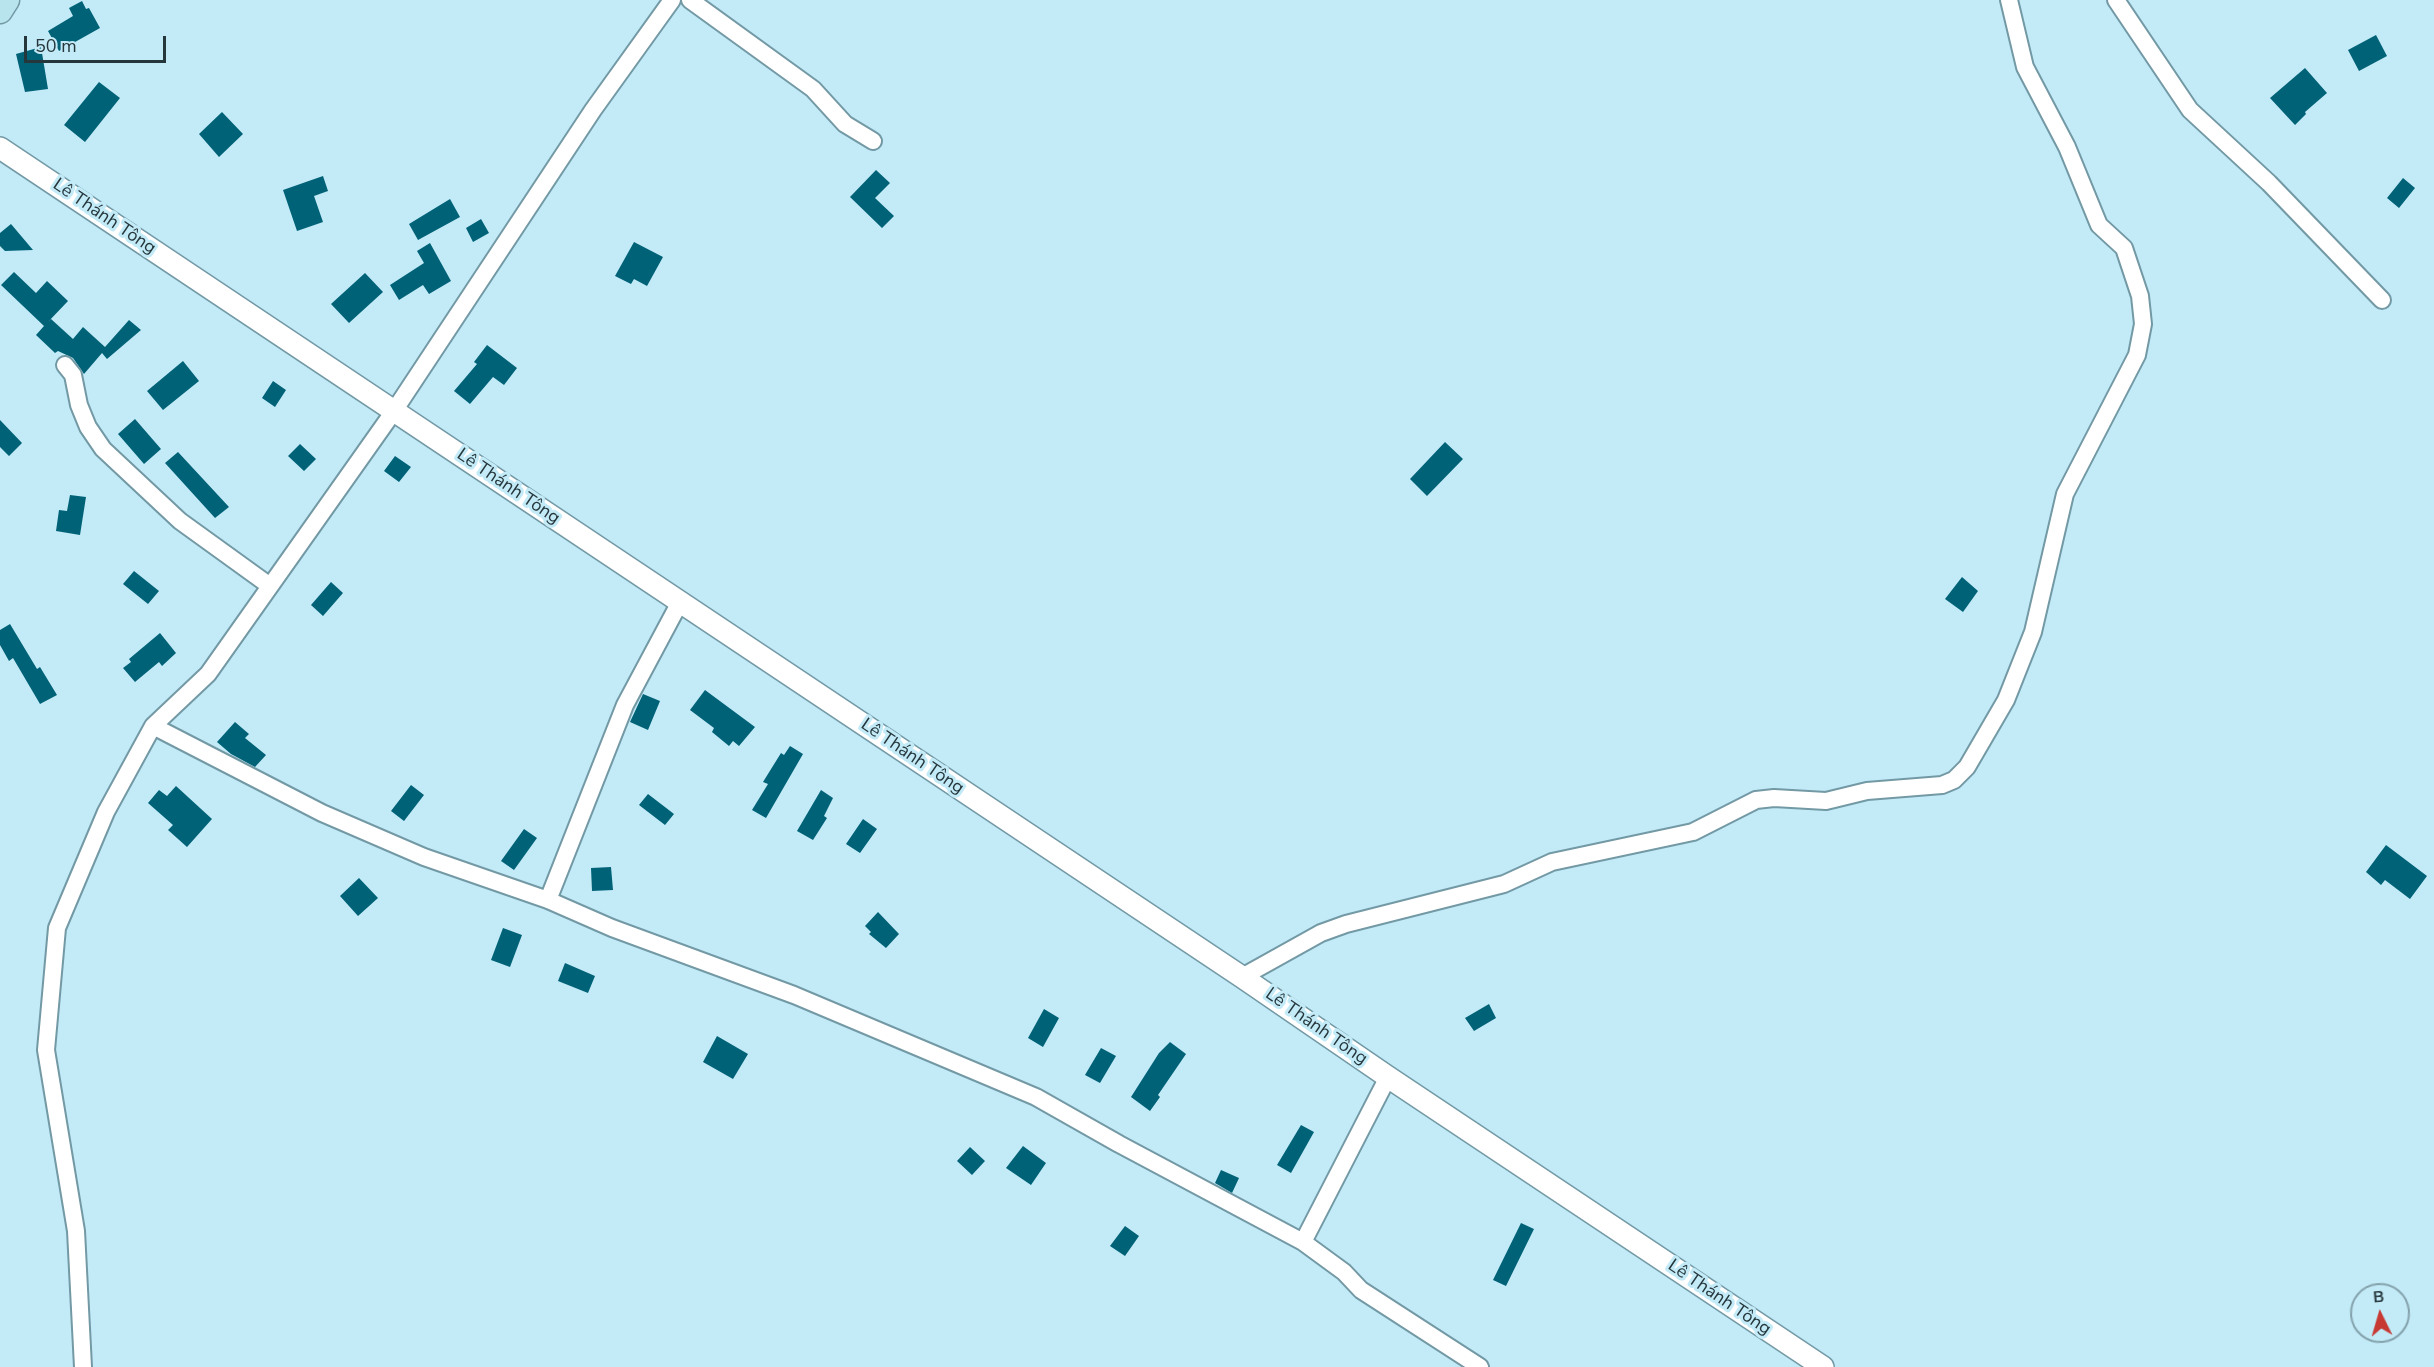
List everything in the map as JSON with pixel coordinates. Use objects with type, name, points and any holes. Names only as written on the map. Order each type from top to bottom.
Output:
[{"type":"main road","points":[[0,11],[7,0]]},
{"type":"street","points":[[83,1367],[76,1231],[46,1050],[57,928],[106,812],[153,726],[208,674],[394,411],[593,110],[672,0]]},
{"type":"street","points":[[690,0],[813,89],[845,124],[873,141]]},
{"type":"street","points":[[1242,977],[1321,933],[1346,924],[1504,884],[1552,862],[1693,832],[1756,800],[1774,798],[1826,801],[1867,791],[1942,785],[1954,780],[1967,767],[2006,700],[2018,671],[2033,632],[2065,494],[2137,355],[2143,324],[2140,296],[2124,248],[2099,225],[2067,147],[2025,68],[2009,0]]},
{"type":"street","points":[[2116,0],[2190,110],[2269,183],[2382,300]]},
{"type":"street","name":"Lê Thánh Tông","points":[[0,148],[1823,1367]]},
{"type":"street","points":[[65,364],[72,375],[79,405],[88,427],[103,448],[180,521],[270,586]]},
{"type":"street","points":[[548,900],[625,705],[680,602]]},
{"type":"street","points":[[153,726],[322,813],[424,857],[548,900],[612,928],[794,995],[1035,1097],[1303,1242],[1344,1272],[1361,1290],[1480,1367]]},
{"type":"street","points":[[1303,1242],[1388,1077]]},
{"type":"building","points":[[82,1],[86,9],[89,8],[100,28],[59,51],[48,31],[73,16],[69,8]]},
{"type":"building","points":[[2376,35],[2387,56],[2359,71],[2348,50]]},
{"type":"building","points":[[41,47],[48,89],[25,92],[16,54]]},
{"type":"building","points":[[2305,68],[2327,93],[2305,112],[2306,114],[2295,125],[2270,98]]},
{"type":"building","points":[[99,82],[120,98],[85,142],[64,125]]},
{"type":"building","points":[[222,112],[243,134],[219,157],[199,134]]},
{"type":"building","points":[[876,170],[890,183],[875,198],[894,216],[882,228],[850,197]]},
{"type":"building","points":[[323,176],[328,191],[314,196],[323,222],[297,231],[283,190]]},
{"type":"building","points":[[2403,178],[2415,188],[2399,208],[2387,198]]},
{"type":"building","points":[[450,199],[460,217],[418,240],[409,224]]},
{"type":"building","points":[[481,219],[489,233],[473,242],[466,228]]},
{"type":"building","points":[[11,224],[33,250],[5,251],[0,246],[0,233]]},
{"type":"building","points":[[634,242],[663,257],[647,286],[634,279],[631,284],[615,276]]},
{"type":"building","points":[[430,243],[451,281],[429,294],[423,285],[399,300],[390,285],[424,263],[417,251]]},
{"type":"building","points":[[14,272],[36,293],[47,281],[68,301],[48,322],[51,319],[73,339],[83,327],[105,347],[129,320],[141,330],[107,359],[102,353],[84,374],[73,358],[58,351],[55,353],[36,335],[44,326],[1,285]]},
{"type":"building","points":[[365,273],[383,292],[349,323],[331,304]]},
{"type":"building","points":[[487,345],[517,368],[504,385],[493,377],[470,404],[454,391],[477,364],[474,362]]},
{"type":"building","points":[[183,361],[199,381],[163,410],[147,391]]},
{"type":"building","points":[[273,381],[286,390],[275,407],[262,398]]},
{"type":"building","points":[[135,419],[161,449],[144,464],[118,434]]},
{"type":"building","points":[[0,420],[22,443],[9,456],[0,447]]},
{"type":"building","points":[[1445,442],[1463,459],[1427,496],[1410,479]]},
{"type":"building","points":[[300,444],[316,459],[304,471],[288,456]]},
{"type":"building","points":[[178,452],[229,507],[215,518],[165,463]]},
{"type":"building","points":[[395,456],[411,467],[399,482],[384,471]]},
{"type":"building","points":[[70,495],[86,497],[80,535],[56,531],[59,510],[67,511]]},
{"type":"building","points":[[134,571],[159,591],[148,604],[123,584]]},
{"type":"building","points":[[1962,577],[1978,591],[1963,612],[1945,599]]},
{"type":"building","points":[[331,582],[343,593],[323,616],[311,605]]},
{"type":"building","points":[[10,624],[37,669],[40,667],[57,695],[40,704],[13,658],[9,661],[0,645],[0,630]]},
{"type":"building","points":[[160,633],[176,653],[162,666],[159,662],[135,682],[123,668],[131,662],[129,659]]},
{"type":"building","points":[[705,690],[755,727],[739,746],[733,741],[729,746],[712,732],[714,728],[690,710]]},
{"type":"building","points":[[643,694],[660,701],[648,730],[630,722]]},
{"type":"building","points":[[235,722],[249,734],[245,738],[266,755],[255,767],[231,754],[217,742]]},
{"type":"building","points":[[790,746],[803,754],[766,818],[752,810],[768,784],[763,782],[781,753],[784,755]]},
{"type":"building","points":[[411,785],[424,795],[404,821],[391,811]]},
{"type":"building","points":[[176,786],[212,819],[187,847],[168,830],[173,825],[148,803],[159,790],[167,796]]},
{"type":"building","points":[[821,790],[833,798],[824,816],[827,818],[813,840],[797,831]]},
{"type":"building","points":[[648,794],[674,814],[665,825],[639,805]]},
{"type":"building","points":[[863,819],[877,829],[860,853],[846,844]]},
{"type":"building","points":[[524,829],[537,838],[514,870],[501,861]]},
{"type":"building","points":[[2386,845],[2427,876],[2410,899],[2385,880],[2381,885],[2366,872]]},
{"type":"building","points":[[611,867],[613,890],[592,891],[591,868]]},
{"type":"building","points":[[359,878],[378,898],[358,916],[340,896]]},
{"type":"building","points":[[878,912],[899,934],[886,948],[869,934],[871,932],[865,926]]},
{"type":"building","points":[[503,928],[522,935],[510,967],[491,960]]},
{"type":"building","points":[[565,963],[595,976],[588,993],[558,981]]},
{"type":"building","points":[[1489,1004],[1496,1018],[1474,1031],[1465,1018]]},
{"type":"building","points":[[1044,1009],[1059,1018],[1043,1047],[1028,1038]]},
{"type":"building","points":[[717,1036],[748,1054],[733,1079],[703,1062]]},
{"type":"building","points":[[1170,1042],[1186,1054],[1150,1111],[1131,1097],[1159,1053]]},
{"type":"building","points":[[1101,1048],[1116,1056],[1100,1083],[1085,1075]]},
{"type":"building","points":[[1301,1125],[1314,1132],[1291,1173],[1277,1165]]},
{"type":"building","points":[[1023,1146],[1046,1163],[1031,1185],[1006,1168]]},
{"type":"building","points":[[970,1147],[985,1161],[972,1175],[957,1161]]},
{"type":"building","points":[[1221,1170],[1239,1178],[1232,1193],[1215,1183]]},
{"type":"building","points":[[1521,1223],[1534,1229],[1506,1286],[1493,1280]]},
{"type":"building","points":[[1125,1226],[1139,1236],[1125,1256],[1110,1246]]}]
